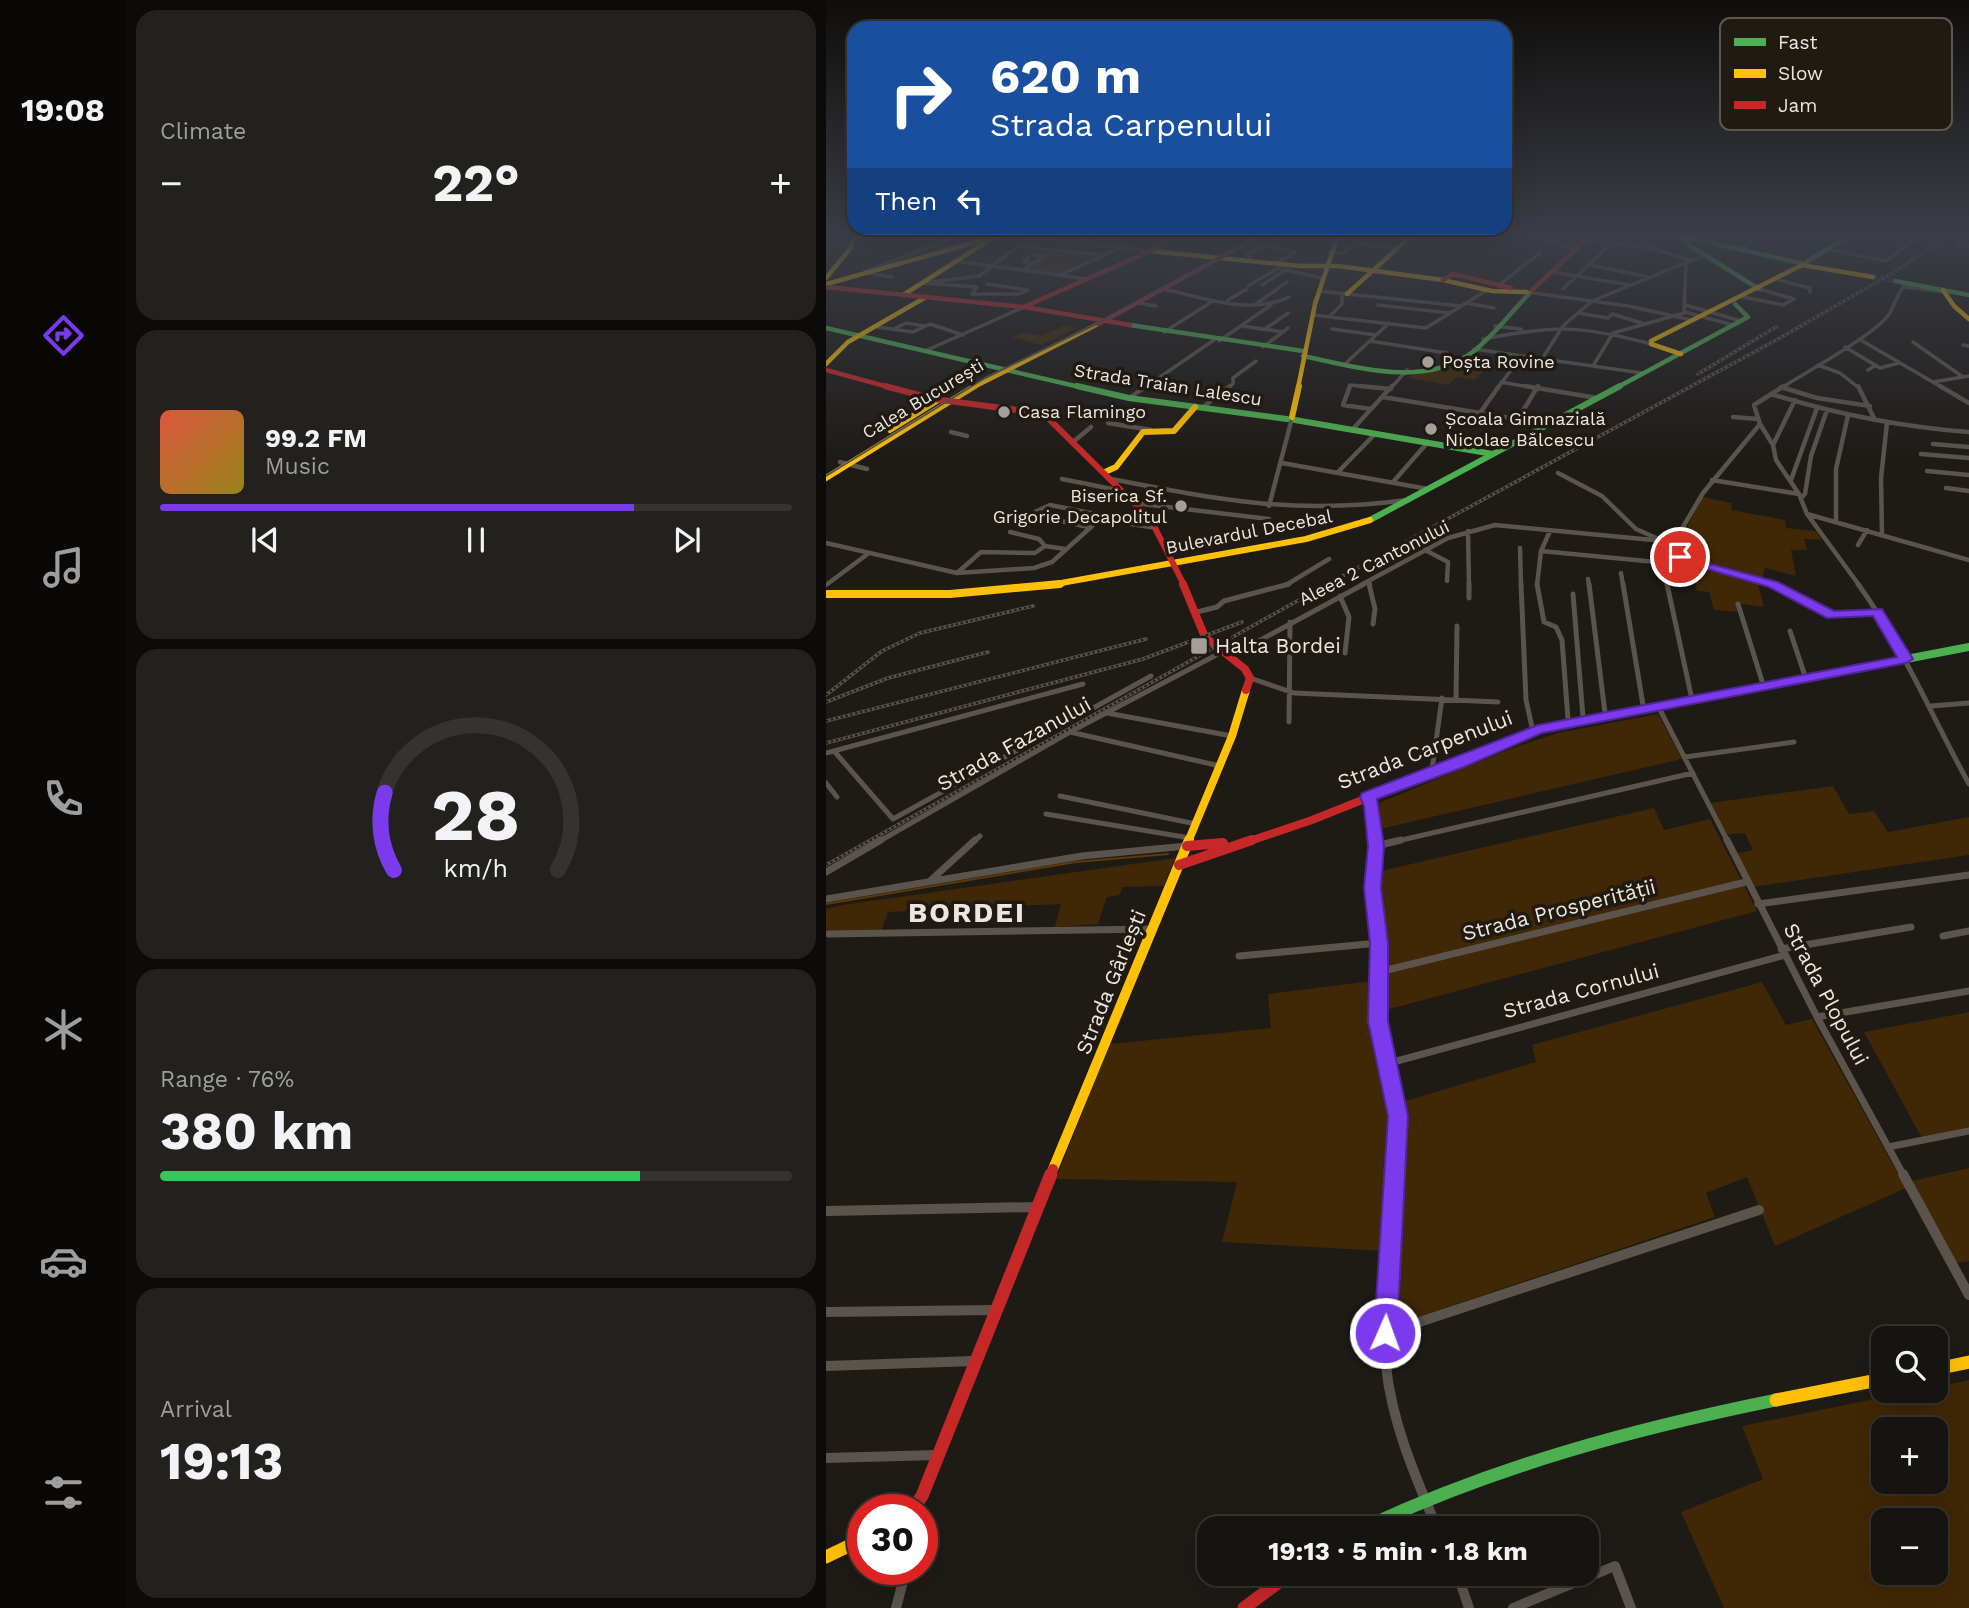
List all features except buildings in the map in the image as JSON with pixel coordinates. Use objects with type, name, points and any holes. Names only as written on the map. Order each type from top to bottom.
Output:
[{"type":"main road","points":[[826,364],[848,342],[905,310]]},
{"type":"main road","points":[[1042,310],[1217,341],[1306,352],[1346,363],[1407,370],[1450,365],[1467,356],[1512,310]]},
{"type":"main road","name":"Calea București","points":[[826,478],[863,447],[944,400],[1000,369],[1121,310]]},
{"type":"main road","name":"Calea București","points":[[1102,320],[1126,310]]},
{"type":"main road","points":[[1291,420],[1314,310]]},
{"type":"main road","points":[[1681,354],[1651,344],[1651,341],[1715,310]]},
{"type":"main road","points":[[1741,320],[1746,310]]},
{"type":"main road","points":[[1115,316],[1117,320],[1130,325]]},
{"type":"main road","name":"Bulevardul Decebal","points":[[826,594],[980,593],[1046,586],[1344,529],[1373,519],[1741,320]]},
{"type":"main road","name":"Strada Traian Lalescu","points":[[826,328],[1129,398],[1291,420],[1493,454]]},
{"type":"main road","name":"Bulevardul Decebal","points":[[1642,373],[1665,349]]},
{"type":"main road","points":[[826,370],[944,400],[1040,414],[1108,476],[1156,528],[1197,612],[1205,638],[1245,669],[1250,678]]},
{"type":"main road","name":"Calea București","points":[[826,471],[844,463],[944,400]]},
{"type":"main road","points":[[1108,476],[1141,433],[1151,430],[1174,431],[1198,408]]},
{"type":"main road","name":"Strada Carpenului","points":[[1179,865],[1312,820],[1459,764],[1538,730],[1969,645]]},
{"type":"main road","name":"Strada Carpenului","points":[[1188,842],[1214,845],[1257,835],[1432,770],[1532,727],[1804,673],[1904,657]]},
{"type":"main road","name":"Strada Gârlești","points":[[923,1494],[974,1361],[1233,736],[1250,678]]},
{"type":"main road","points":[[1948,1366],[1969,1362]]},
{"type":"main road","points":[[1389,1516],[1478,1475],[1587,1441],[1871,1382]]},
{"type":"main road","points":[[826,1557],[847,1547]]},
{"type":"main road","points":[[1244,1608],[1274,1586]]},
{"type":"street","points":[[925,351],[1017,310]]},
{"type":"street","points":[[1164,331],[1195,310]]},
{"type":"street","points":[[1129,398],[1263,310]]},
{"type":"street","points":[[1265,329],[1289,313],[1273,310]]},
{"type":"street","points":[[1330,316],[1336,310]]},
{"type":"street","points":[[1423,310],[1450,313]]},
{"type":"street","points":[[1313,315],[1424,328],[1455,310]]},
{"type":"street","points":[[1542,359],[1563,327],[1581,310]]},
{"type":"street","points":[[1643,310],[1676,316],[1741,320]]},
{"type":"street","points":[[1692,310],[1701,316]]},
{"type":"street","points":[[1891,310],[1859,339],[1754,405],[1759,421],[1773,445],[1776,460],[1791,480],[1807,514],[1877,612],[1904,657],[1931,705],[1941,733],[1969,784]]},
{"type":"street","points":[[1593,366],[1614,333],[1685,312],[1741,320]]},
{"type":"street","points":[[1578,313],[1608,318],[1617,315],[1646,324]]},
{"type":"street","points":[[896,328],[906,323],[926,326]]},
{"type":"street","points":[[1346,363],[1389,323]]},
{"type":"street","points":[[877,327],[913,332],[930,324],[962,335]]},
{"type":"street","points":[[1242,326],[1283,332]]},
{"type":"street","points":[[1495,326],[1529,330]]},
{"type":"street","points":[[1483,339],[1563,327],[1614,333],[1651,344]]},
{"type":"street","points":[[1263,347],[1288,328]]},
{"type":"street","points":[[1332,329],[1376,335]]},
{"type":"street","points":[[1859,339],[1969,403]]},
{"type":"street","points":[[1370,341],[1447,353]]},
{"type":"street","points":[[1913,342],[1963,377]]},
{"type":"street","points":[[1963,345],[1969,346]]},
{"type":"street","points":[[1845,347],[1882,368],[1899,363]]},
{"type":"street","points":[[1474,349],[1642,373]]},
{"type":"street","points":[[1479,413],[1521,356]]},
{"type":"street","points":[[1198,408],[1227,390],[1233,384],[1233,378],[1256,362]]},
{"type":"street","points":[[1818,365],[1847,374],[1870,406],[1875,420]]},
{"type":"street","points":[[1868,370],[1876,365]]},
{"type":"street","points":[[1352,430],[1407,370]]},
{"type":"street","points":[[1931,382],[1969,376]]},
{"type":"street","points":[[1501,382],[1538,386],[1597,398]]},
{"type":"street","points":[[1371,409],[1343,405],[1350,385],[1356,383],[1391,389]]},
{"type":"street","points":[[1518,419],[1538,386]]},
{"type":"street","points":[[1781,387],[1817,398],[1870,406]]},
{"type":"street","points":[[1771,394],[1817,408],[1887,423],[1920,429],[1969,432]]},
{"type":"street","points":[[1383,397],[1547,424]]},
{"type":"street","points":[[1773,445],[1795,400]]},
{"type":"street","points":[[1791,480],[1817,408]]},
{"type":"street","points":[[1713,480],[1800,496],[1805,494],[1811,456],[1827,410]]},
{"type":"street","points":[[1836,521],[1836,469],[1848,415]]},
{"type":"street","points":[[1733,417],[1759,421]]},
{"type":"street","points":[[1269,506],[1291,420]]},
{"type":"street","points":[[1541,551],[1677,564],[1681,550],[1674,541],[1713,480],[1759,421]]},
{"type":"street","points":[[1108,423],[1151,430]]},
{"type":"street","points":[[1882,534],[1881,478],[1887,423]]},
{"type":"street","points":[[1073,442],[1091,427]]},
{"type":"street","points":[[951,432],[968,436]]},
{"type":"street","points":[[1338,472],[1375,433]]},
{"type":"street","points":[[1393,482],[1428,442]]},
{"type":"street","points":[[1933,444],[1969,447]]},
{"type":"street","points":[[1922,454],[1969,458]]},
{"type":"street","points":[[844,463],[867,469]]},
{"type":"street","points":[[1282,463],[1428,489]]},
{"type":"street","points":[[1927,471],[1969,475]]},
{"type":"street","points":[[1558,473],[1602,496],[1636,529],[1665,542]]},
{"type":"street","points":[[1108,476],[1219,500],[1269,506],[1344,506],[1408,500]]},
{"type":"street","points":[[1062,479],[1123,491]]},
{"type":"street","points":[[1946,488],[1969,491]]},
{"type":"street","points":[[1134,503],[1269,519]]},
{"type":"street","points":[[1088,527],[1040,516],[1035,512],[1050,505],[1091,513],[1100,519],[1156,528]]},
{"type":"street","points":[[1807,514],[1969,560]]},
{"type":"street","points":[[826,544],[957,572],[1042,566],[1052,562],[1100,519]]},
{"type":"street","name":"Aleea 2 Cantonului","points":[[1226,654],[1369,582],[1425,550],[1468,531],[1495,525],[1674,541]]},
{"type":"street","points":[[1858,545],[1867,530]]},
{"type":"street","points":[[1468,531],[1469,598]]},
{"type":"street","points":[[1550,531],[1541,551],[1537,585],[1544,608],[1544,622],[1556,626],[1562,640],[1568,719]]},
{"type":"street","points":[[1010,532],[1040,539],[1045,546]]},
{"type":"street","points":[[957,572],[981,552],[1035,553],[1045,546],[1065,549]]},
{"type":"street","points":[[1520,548],[1527,700],[1532,727]]},
{"type":"street","points":[[1425,550],[1448,562],[1447,580]]},
{"type":"street","points":[[826,585],[869,553]]},
{"type":"street","points":[[1680,557],[1774,584],[1832,615],[1877,612]]},
{"type":"street","points":[[1197,612],[1217,607],[1224,601],[1283,587],[1329,559]]},
{"type":"street","points":[[1621,573],[1643,705]]},
{"type":"street","points":[[1665,576],[1691,695]]},
{"type":"street","points":[[1588,579],[1605,713]]},
{"type":"street","points":[[1369,582],[1375,609],[1373,624]]},
{"type":"street","points":[[1573,594],[1577,615],[1583,717]]},
{"type":"street","points":[[1340,596],[1349,611],[1345,653]]},
{"type":"street","points":[[1738,604],[1762,681]]},
{"type":"street","points":[[1289,722],[1290,622]]},
{"type":"street","points":[[1456,699],[1457,626]]},
{"type":"street","points":[[1790,631],[1804,673]]},
{"type":"street","name":"Strada Fazanului","points":[[826,872],[1070,732],[1226,654]]},
{"type":"street","points":[[834,751],[893,820],[1151,676]]},
{"type":"street","points":[[1250,678],[1289,692],[1498,702]]},
{"type":"street","points":[[826,753],[1083,684]]},
{"type":"street","points":[[1432,770],[1442,698]]},
{"type":"street","points":[[1931,705],[1969,703]]},
{"type":"street","name":"Strada Plopului","points":[[1658,706],[1746,883],[1969,1295]]},
{"type":"street","points":[[1107,713],[1233,736]]},
{"type":"street","points":[[1070,732],[1220,766]]},
{"type":"street","points":[[1685,757],[1794,742]]},
{"type":"street","points":[[1376,846],[1693,773]]},
{"type":"street","points":[[826,783],[837,797]]},
{"type":"street","points":[[1060,796],[1196,824]]},
{"type":"street","points":[[1367,797],[1372,806],[1376,846],[1373,888],[1379,943],[1378,1021],[1398,1116],[1385,1333],[1386,1365],[1395,1415],[1432,1516]]},
{"type":"street","points":[[1046,814],[1188,842]]},
{"type":"street","points":[[930,881],[980,836]]},
{"type":"street","points":[[826,899],[1082,856],[1188,842]]},
{"type":"street","points":[[1758,904],[1969,875]]},
{"type":"street","name":"Strada Prosperității","points":[[1379,972],[1746,883]]},
{"type":"street","name":"Strada Cornului","points":[[1387,1064],[1783,952],[1911,927]]},
{"type":"street","points":[[829,934],[1153,929]]},
{"type":"street","points":[[1944,936],[1969,931]]},
{"type":"street","points":[[1239,956],[1379,943]]},
{"type":"street","points":[[1817,1017],[1969,991]]},
{"type":"street","points":[[1888,1147],[1969,1131]]},
{"type":"street","points":[[826,1211],[1039,1207]]},
{"type":"street","points":[[1385,1333],[1759,1210]]},
{"type":"street","points":[[826,1312],[995,1310]]},
{"type":"street","points":[[826,1366],[974,1361]]},
{"type":"street","points":[[826,1458],[938,1455]]},
{"type":"street","points":[[1513,1608],[1615,1566],[1631,1608]]},
{"type":"street","points":[[896,1608],[902,1585]]},
{"type":"street","points":[[1461,1586],[1469,1608]]},
{"type":"shaded area","points":[[1065,325],[1077,328],[1041,345],[1012,337],[1022,333],[1043,335]]},
{"type":"shaded area","points":[[1458,367],[1483,371],[1475,380],[1456,377],[1448,385],[1409,378],[1413,374]]},
{"type":"shaded area","points":[[1702,497],[1732,503],[1731,510],[1785,520],[1786,528],[1816,531],[1822,540],[1804,539],[1807,550],[1791,550],[1796,576],[1765,568],[1762,579],[1683,557],[1678,545]]},
{"type":"shaded area","points":[[1682,559],[1757,580],[1764,607],[1736,603],[1737,612],[1714,610],[1709,592],[1697,591],[1692,572],[1680,569]]},
{"type":"shaded area","points":[[1658,714],[1682,759],[1380,829],[1379,803],[1510,749],[1558,733]]},
{"type":"shaded area","points":[[1833,786],[1849,814],[1874,811],[1888,832],[1969,817],[1969,855],[1753,887],[1735,854],[1753,850],[1745,833],[1725,835],[1710,803]]},
{"type":"shaded area","points":[[1654,808],[1664,830],[1710,819],[1757,911],[1382,1011],[1381,871]]},
{"type":"shaded area","points":[[1175,858],[1164,886],[1123,887],[1119,895],[1107,897],[1098,924],[1055,927],[1061,904],[888,912],[881,931],[829,932],[826,939],[826,909],[842,905]]},
{"type":"shaded area","points":[[1372,981],[1375,1048],[1393,1121],[1383,1251],[1222,1242],[1237,1182],[1056,1179],[1110,1044],[1271,1028],[1268,994]]},
{"type":"shaded area","points":[[1762,982],[1786,1025],[1812,1019],[1906,1188],[1775,1246],[1747,1177],[1706,1193],[1715,1217],[1388,1327],[1402,1102],[1536,1062],[1532,1045]]},
{"type":"shaded area","points":[[1969,1012],[1969,1131],[1923,1140],[1864,1032]]},
{"type":"shaded area","points":[[1969,1168],[1969,1261],[1955,1263],[1912,1181]]},
{"type":"shaded area","points":[[1969,1380],[1969,1608],[1724,1608],[1681,1512],[1763,1479],[1742,1426],[1871,1400],[1871,1403],[1948,1403],[1948,1384]]},
{"type":"waterway","points":[[826,904],[1076,862],[1168,854]]},
{"type":"tram line","points":[[826,476],[985,378],[1122,310]]},
{"type":"railway","points":[[826,865],[1306,596],[1828,310]]},
{"type":"railway","points":[[1698,374],[1776,327]]},
{"type":"railway","points":[[826,695],[882,651],[920,633],[1033,606]]},
{"type":"railway","points":[[826,743],[1143,659],[1242,622]]},
{"type":"railway","points":[[826,721],[1146,639]]},
{"type":"railway","points":[[826,702],[888,678],[988,652]]},
{"type":"traffic: fast","points":[[1303,356],[1386,371],[1428,371],[1465,357],[1483,343],[1514,310]]},
{"type":"traffic: fast","points":[[1370,520],[1748,317],[1741,310]]},
{"type":"traffic: fast","points":[[1130,325],[1303,351]]},
{"type":"traffic: fast","points":[[826,328],[1129,398],[1287,419]]},
{"type":"traffic: fast","points":[[1295,420],[1493,454]]},
{"type":"traffic: fast","points":[[1672,704],[1969,647]]},
{"type":"traffic: fast","points":[[1389,1516],[1465,1484],[1566,1450],[1669,1423],[1776,1400]]},
{"type":"traffic: slow","points":[[826,364],[848,342],[903,310]]},
{"type":"traffic: slow","points":[[1292,417],[1314,310]]},
{"type":"traffic: slow","points":[[1681,354],[1651,344],[1651,341],[1713,310]]},
{"type":"traffic: slow","points":[[1959,310],[1969,319]]},
{"type":"traffic: slow","points":[[826,478],[983,381],[1098,324]]},
{"type":"traffic: slow","points":[[890,430],[940,399]]},
{"type":"traffic: slow","points":[[1105,472],[1116,467],[1143,432],[1174,431],[1195,407]]},
{"type":"traffic: slow","points":[[826,594],[950,594],[1046,586],[1306,539],[1370,520]]},
{"type":"traffic: slow","points":[[1053,1169],[1232,736],[1246,690]]},
{"type":"traffic: slow","points":[[1948,1366],[1969,1362]]},
{"type":"traffic: slow","points":[[1776,1400],[1871,1381]]},
{"type":"traffic: slow","points":[[826,1557],[847,1547]]},
{"type":"traffic: jam","points":[[1042,310],[1130,325]]},
{"type":"traffic: jam","points":[[1098,324],[1124,310]]},
{"type":"traffic: jam","points":[[826,370],[934,399],[1032,412],[1047,417],[1151,520],[1197,612],[1205,637],[1245,669],[1250,678],[1246,690]]},
{"type":"traffic: jam","points":[[1179,865],[1312,820],[1538,730],[1672,704]]},
{"type":"traffic: jam","points":[[1187,846],[1223,843]]},
{"type":"traffic: jam","points":[[923,1494],[1053,1169]]},
{"type":"traffic: jam","points":[[1244,1608],[1274,1586]]},
{"type":"place","name":"Poșta Rovine","points":[[1428,362]]},
{"type":"place","name":"Casa Flamingo","points":[[1004,412]]},
{"type":"place","name":"Școala Gimnazială Nicolae Bălcescu","points":[[1431,429]]},
{"type":"place","name":"Biserica Sf. Grigorie Decapolitul","points":[[1181,506]]},
{"type":"place","name":"Halta Bordei","points":[[1199,646]]},
{"type":"district","name":"BORDEI","points":[[967,912]]},
{"type":"route","points":[[1385,1333],[1397,1174],[1398,1116],[1378,1021],[1379,943],[1373,888],[1376,846],[1372,806],[1367,797],[1556,725],[1906,659],[1877,612],[1827,614],[1774,584],[1680,557]]}]
